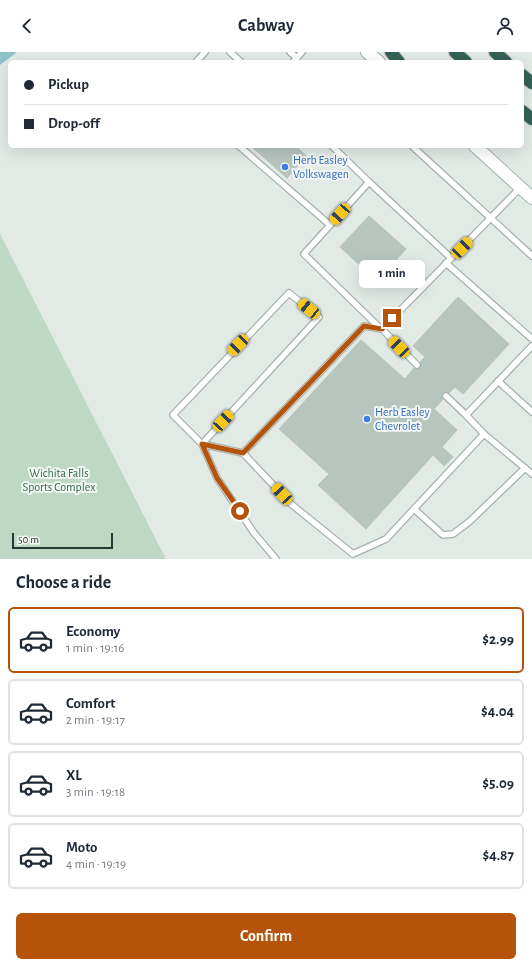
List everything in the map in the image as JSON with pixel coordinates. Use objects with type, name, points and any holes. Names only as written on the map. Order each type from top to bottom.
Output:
[{"type":"highway","points":[[391,52],[397,60]]},
{"type":"highway","points":[[455,52],[464,60]]},
{"type":"highway","points":[[494,52],[504,60]]},
{"type":"highway","points":[[524,77],[532,83]]},
{"type":"highway","points":[[524,113],[532,120]]},
{"type":"main road","points":[[367,52],[377,60]]},
{"type":"main road","points":[[477,148],[532,198]]},
{"type":"lane","points":[[198,60],[205,52]]},
{"type":"lane","points":[[230,52],[240,60]]},
{"type":"lane","points":[[290,52],[295,60],[302,52]]},
{"type":"lane","points":[[241,148],[330,225]]},
{"type":"lane","points":[[334,148],[368,182],[451,258]]},
{"type":"lane","points":[[414,148],[532,256]]},
{"type":"lane","points":[[368,182],[304,254],[417,365]]},
{"type":"lane","points":[[382,329],[521,187]]},
{"type":"lane","points":[[446,263],[532,339]]},
{"type":"lane","points":[[202,444],[319,317],[289,292],[173,415],[202,444],[217,478],[254,533],[276,559]]},
{"type":"lane","points":[[243,453],[364,326],[382,329]]},
{"type":"lane","points":[[466,415],[532,346]]},
{"type":"lane","points":[[498,381],[532,412]]},
{"type":"lane","points":[[446,396],[484,434],[532,474]]},
{"type":"lane","points":[[348,559],[353,554],[386,539],[484,434]]},
{"type":"lane","points":[[202,444],[243,453],[291,504],[353,554]]},
{"type":"lane","points":[[414,509],[443,535],[453,534],[469,522],[525,468]]},
{"type":"green space","name":"Wichita Falls Sports Complex","points":[[0,234],[166,559],[0,559]]},
{"type":"water","points":[[0,52],[17,52],[0,65]]},
{"type":"building","name":"Herb Easley Volkswagen","points":[[253,148],[298,148],[306,156],[287,178]]},
{"type":"building","points":[[369,216],[406,249],[388,269],[384,266],[373,277],[340,247]]},
{"type":"building","name":"Herb Easley Chevrolet","points":[[458,297],[509,344],[463,394],[455,387],[449,393],[444,392],[442,395],[443,399],[434,409],[457,430],[442,447],[453,457],[444,466],[433,455],[366,529],[318,485],[329,474],[279,429],[361,340],[405,379],[414,368],[420,368],[420,362],[425,357],[413,346]]},
{"type":"place","name":"Herb Easley Volkswagen","points":[[285,167]]},
{"type":"place","name":"Herb Easley Chevrolet","points":[[367,419]]},
{"type":"route","points":[[240,511],[217,478],[202,444],[243,453],[364,326],[382,329],[392,318]]}]
